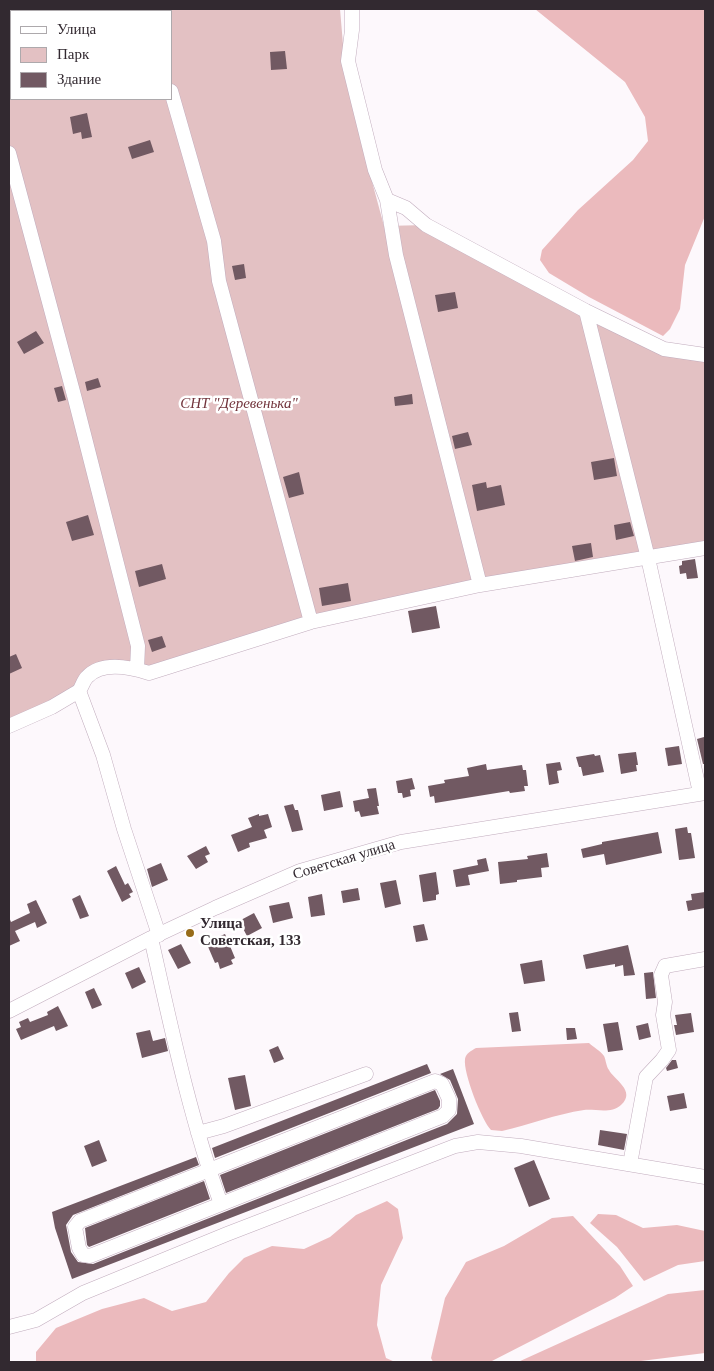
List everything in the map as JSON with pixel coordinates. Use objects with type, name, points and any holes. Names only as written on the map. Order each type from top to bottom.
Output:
[{"type":"street","points":[[352,9],[352,30],[348,61],[375,170],[387,200],[396,255],[480,585]]},
{"type":"street","points":[[172,94],[214,241],[219,281],[311,622]]},
{"type":"street","points":[[9,153],[75,399],[138,646],[137,669]]},
{"type":"street","points":[[387,200],[406,208],[426,225],[664,349],[705,355]]},
{"type":"street","points":[[586,310],[648,558],[703,793]]},
{"type":"street","points":[[9,726],[52,707],[80,691],[86,678],[98,669],[118,667],[137,669],[149,673],[311,622],[480,585],[705,548]]},
{"type":"street","points":[[80,691],[103,755],[155,936],[166,1008],[198,1133],[221,1204]]},
{"type":"street","name":"Советская улица","points":[[9,1011],[155,936],[300,871],[401,842],[703,793]]},
{"type":"street","points":[[630,1164],[646,1077],[662,1060],[668,1050],[663,1015],[665,1002],[661,975],[665,966],[705,959]]},
{"type":"street","points":[[198,1133],[224,1126],[366,1074]]},
{"type":"street","points":[[435,1082],[442,1084],[449,1099],[449,1110],[443,1116],[90,1256],[83,1256],[79,1248],[75,1227],[80,1222],[209,1170],[435,1082]]},
{"type":"street","points":[[9,1327],[36,1320],[83,1293],[227,1234],[455,1146],[487,1142],[521,1146],[705,1177]]},
{"type":"green space","name":"СНТ \"Деревенька\"","points":[[9,9],[340,9],[344,56],[361,141],[384,226],[426,225],[664,349],[705,355],[705,548],[311,622],[149,673],[98,669],[79,691],[9,726]]},
{"type":"shaded area","points":[[535,9],[705,9],[705,216],[685,265],[680,309],[670,329],[663,336],[589,297],[549,273],[540,260],[542,250],[578,210],[633,160],[648,141],[645,117],[625,82]]},
{"type":"shaded area","points":[[589,1043],[603,1054],[611,1074],[625,1090],[625,1100],[621,1105],[608,1110],[574,1112],[502,1131],[491,1130],[478,1107],[467,1075],[465,1059],[469,1052],[476,1048]]},
{"type":"shaded area","points":[[387,1201],[398,1209],[403,1238],[381,1285],[377,1325],[386,1358],[395,1362],[36,1362],[36,1352],[56,1328],[102,1309],[144,1298],[172,1311],[206,1302],[229,1273],[244,1258],[272,1246],[304,1249],[330,1237],[356,1215]]},
{"type":"shaded area","points":[[598,1214],[616,1215],[643,1228],[677,1225],[705,1231],[705,1261],[678,1265],[644,1281],[617,1247],[590,1223]]},
{"type":"shaded area","points":[[573,1216],[620,1266],[633,1286],[615,1298],[490,1362],[433,1362],[431,1358],[445,1298],[466,1262],[504,1246],[552,1218]]},
{"type":"shaded area","points":[[705,1290],[705,1353],[633,1362],[518,1362],[668,1294]]},
{"type":"building","points":[[285,51],[287,69],[271,70],[270,52]]},
{"type":"building","points":[[87,113],[92,137],[82,139],[81,132],[73,134],[70,117]]},
{"type":"building","points":[[150,140],[154,152],[132,159],[128,147]]},
{"type":"building","points":[[244,264],[246,278],[235,280],[232,266]]},
{"type":"building","points":[[455,292],[458,308],[438,312],[435,295]]},
{"type":"building","points":[[36,331],[44,343],[24,354],[17,342]]},
{"type":"building","points":[[98,378],[101,387],[87,391],[85,382]]},
{"type":"building","points":[[62,386],[66,400],[58,402],[54,388]]},
{"type":"building","points":[[412,394],[413,404],[395,406],[394,397]]},
{"type":"building","points":[[468,432],[472,445],[455,449],[452,436]]},
{"type":"building","points":[[614,458],[617,476],[594,480],[591,462]]},
{"type":"building","points":[[299,472],[304,494],[289,498],[283,477]]},
{"type":"building","points":[[486,482],[487,488],[501,485],[505,505],[477,511],[472,485]]},
{"type":"building","points":[[88,515],[94,535],[72,541],[66,522]]},
{"type":"building","points":[[630,522],[634,536],[616,540],[614,525]]},
{"type":"building","points":[[591,543],[593,557],[575,561],[572,546]]},
{"type":"building","points":[[695,559],[698,578],[687,579],[686,573],[680,574],[679,566],[682,565],[682,561]]},
{"type":"building","points":[[162,564],[166,579],[139,587],[135,571]]},
{"type":"building","points":[[348,583],[351,601],[322,606],[319,588]]},
{"type":"building","points":[[436,606],[440,628],[412,633],[408,611]]},
{"type":"building","points":[[162,636],[166,647],[152,652],[148,640]]},
{"type":"building","points":[[16,654],[22,668],[9,674],[9,657]]},
{"type":"building","points":[[704,737],[705,764],[703,764],[697,739]]},
{"type":"building","points":[[679,746],[682,764],[668,766],[665,748]]},
{"type":"building","points":[[636,752],[637,771],[621,774],[618,754]]},
{"type":"building","points":[[594,754],[595,756],[600,755],[604,772],[583,776],[576,757]]},
{"type":"building","points":[[560,762],[562,770],[557,771],[559,783],[549,785],[546,764]]},
{"type":"building","points":[[486,764],[487,770],[522,765],[523,770],[526,770],[528,786],[524,786],[525,791],[510,793],[509,791],[435,803],[434,796],[430,797],[428,786],[445,783],[444,780],[469,776],[467,768]]},
{"type":"building","points":[[412,778],[415,789],[410,790],[411,796],[403,798],[402,793],[398,793],[396,781]]},
{"type":"building","points":[[376,788],[379,814],[361,817],[359,811],[355,812],[353,801],[369,798],[367,789]]},
{"type":"building","points":[[340,791],[343,807],[324,811],[321,795]]},
{"type":"building","points":[[293,804],[295,810],[298,810],[303,830],[292,832],[284,806]]},
{"type":"building","points":[[259,814],[259,816],[268,814],[272,827],[264,830],[267,838],[249,843],[250,847],[238,852],[231,835],[252,827],[248,818]]},
{"type":"building","points":[[687,827],[688,833],[691,833],[695,858],[679,860],[675,829]]},
{"type":"building","points":[[658,832],[662,853],[606,865],[604,854],[583,858],[581,849],[602,844],[602,842]]},
{"type":"building","points":[[206,846],[210,854],[205,856],[208,862],[196,869],[187,856]]},
{"type":"building","points":[[547,853],[549,867],[541,868],[542,877],[500,884],[498,862],[528,859],[527,856]]},
{"type":"building","points":[[486,858],[489,871],[468,875],[470,885],[456,887],[453,870],[478,865],[477,860]]},
{"type":"building","points":[[161,863],[168,880],[152,887],[147,869]]},
{"type":"building","points":[[116,866],[125,885],[128,883],[133,892],[129,894],[131,897],[122,902],[107,871]]},
{"type":"building","points":[[436,872],[439,894],[436,895],[436,900],[423,902],[419,875]]},
{"type":"building","points":[[396,880],[401,904],[385,908],[380,883]]},
{"type":"building","points":[[358,888],[360,900],[343,903],[341,891]]},
{"type":"building","points":[[705,892],[705,908],[688,911],[686,901],[692,900],[691,894]]},
{"type":"building","points":[[322,894],[325,915],[311,917],[308,897]]},
{"type":"building","points":[[80,895],[89,916],[80,919],[72,899]]},
{"type":"building","points":[[36,900],[47,923],[37,928],[35,922],[15,931],[20,941],[9,946],[9,917],[11,922],[30,913],[27,904]]},
{"type":"building","points":[[289,902],[293,918],[273,923],[269,906]]},
{"type":"building","points":[[254,913],[262,928],[247,936],[239,921]]},
{"type":"building","points":[[424,924],[428,940],[416,942],[413,926]]},
{"type":"building","points":[[225,934],[235,958],[231,960],[233,964],[220,969],[218,962],[215,963],[206,942]]},
{"type":"building","points":[[181,944],[191,963],[178,969],[168,950]]},
{"type":"building","points":[[628,945],[635,975],[624,976],[623,965],[615,967],[615,964],[586,969],[583,955]]},
{"type":"building","points":[[542,960],[545,981],[524,984],[520,964]]},
{"type":"building","points":[[139,967],[146,982],[132,989],[125,973]]},
{"type":"building","points":[[653,972],[656,998],[646,999],[644,973]]},
{"type":"building","points":[[94,988],[102,1005],[92,1009],[85,992]]},
{"type":"building","points":[[58,1006],[68,1026],[56,1031],[54,1026],[21,1040],[16,1029],[21,1027],[19,1022],[28,1018],[30,1022],[48,1015],[47,1012]]},
{"type":"building","points":[[518,1012],[521,1031],[512,1032],[509,1013]]},
{"type":"building","points":[[691,1013],[694,1032],[676,1035],[675,1015]]},
{"type":"building","points":[[618,1022],[623,1050],[608,1052],[603,1024]]},
{"type":"building","points":[[648,1023],[651,1037],[639,1040],[636,1026]]},
{"type":"building","points":[[566,1028],[575,1028],[577,1039],[567,1040]]},
{"type":"building","points":[[150,1030],[153,1041],[165,1038],[168,1051],[142,1058],[136,1033]]},
{"type":"building","points":[[278,1046],[284,1059],[274,1063],[269,1050]]},
{"type":"building","points":[[672,1060],[676,1060],[678,1068],[667,1071],[666,1068]]},
{"type":"building","points":[[427,1064],[431,1073],[215,1158],[212,1148]]},
{"type":"building","points":[[453,1069],[474,1124],[72,1279],[55,1228],[52,1212],[196,1157],[199,1165],[73,1215],[66,1225],[71,1252],[78,1262],[93,1264],[447,1124],[457,1114],[458,1099],[450,1080],[440,1074]]},
{"type":"building","points":[[245,1075],[251,1106],[235,1110],[228,1078]]},
{"type":"building","points":[[435,1090],[440,1101],[438,1109],[226,1193],[220,1175]]},
{"type":"building","points":[[684,1093],[687,1108],[670,1111],[667,1096]]},
{"type":"building","points":[[600,1130],[627,1134],[624,1150],[598,1145]]},
{"type":"building","points":[[99,1140],[107,1161],[92,1167],[84,1146]]},
{"type":"building","points":[[534,1160],[550,1199],[529,1207],[514,1168]]},
{"type":"building","points":[[204,1181],[210,1199],[89,1247],[87,1245],[85,1228]]},
{"type":"place","name":"Улица Советская, 133","points":[[190,933]]}]
